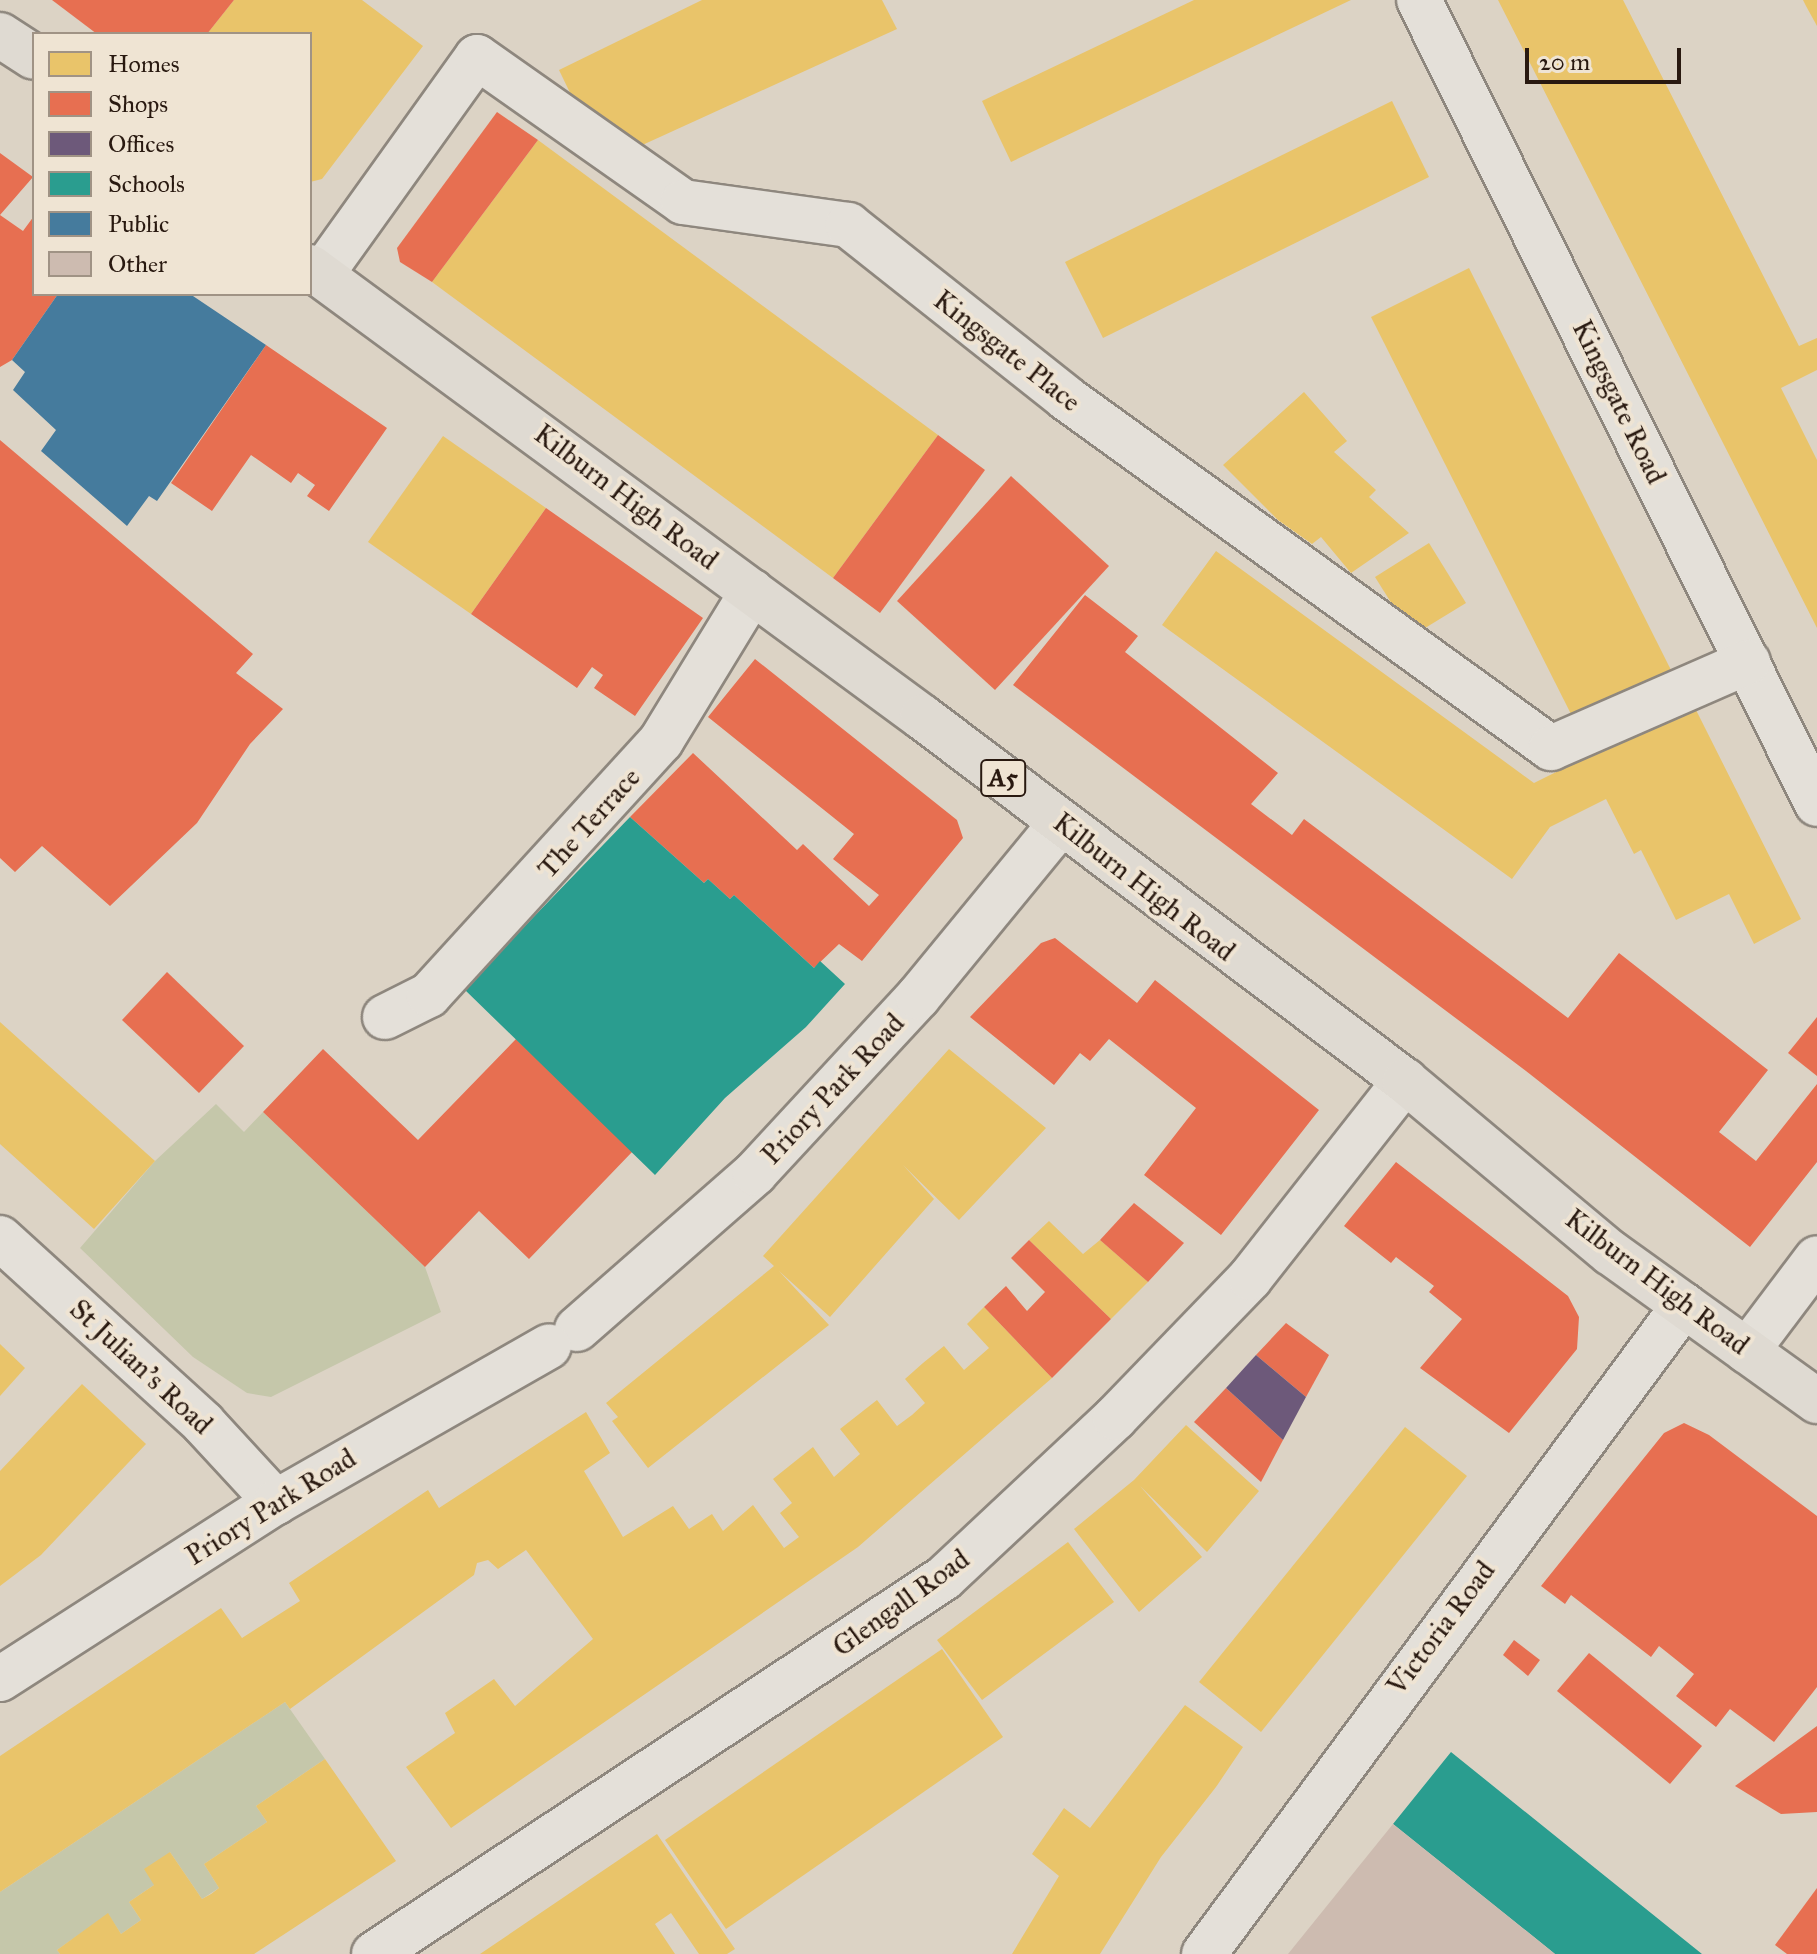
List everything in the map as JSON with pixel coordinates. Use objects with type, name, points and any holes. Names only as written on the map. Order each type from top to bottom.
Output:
[{"type":"main road","points":[[0,35],[32,56]]},
{"type":"main road","name":"Kilburn High Road","points":[[315,271],[752,592],[1405,1081],[1611,1253],[1817,1401]]},
{"type":"street","name":"Kingsgate Road","points":[[1419,0],[1817,804]]},
{"type":"street","name":"Kingsgate Place","points":[[315,271],[477,57],[683,202],[848,225],[1066,398],[1551,748],[1748,662]]},
{"type":"street","name":"The Terrace","points":[[385,1017],[429,995],[661,741],[752,592]]},
{"type":"street","name":"Priory Park Road","points":[[0,1679],[276,1502],[563,1338],[755,1173],[918,997],[1061,823]]},
{"type":"street","name":"Glengall Road","points":[[374,1954],[944,1578],[1115,1418],[1250,1278],[1405,1081]]},
{"type":"street","name":"St Julian's Road","points":[[0,1238],[203,1423],[276,1502]]},
{"type":"street","points":[[1747,1351],[1817,1258]]},
{"type":"street","name":"Victoria Road","points":[[1204,1954],[1684,1305]]},
{"type":"green space","points":[[216,1104],[244,1132],[263,1112],[425,1267],[441,1312],[271,1397],[247,1393],[193,1357],[80,1248],[155,1161]]},
{"type":"green space","points":[[285,1702],[325,1759],[256,1806],[267,1822],[204,1864],[219,1888],[202,1899],[170,1852],[154,1885],[129,1902],[141,1920],[121,1934],[108,1914],[57,1950],[60,1954],[0,1954],[0,1892]]},
{"type":"building: Homes","points":[[234,0],[362,0],[423,46],[322,179],[312,182],[312,32],[209,32]]},
{"type":"building: Homes","points":[[702,0],[882,0],[897,29],[638,147],[574,101],[559,70]]},
{"type":"building: Homes","points":[[1194,0],[1351,0],[1011,162],[982,101]]},
{"type":"building: Homes","points":[[1498,0],[1623,0],[1799,346],[1817,338],[1817,370],[1781,388],[1817,460],[1817,628]]},
{"type":"building: Homes","points":[[1803,0],[1817,0],[1817,26],[1806,6]]},
{"type":"building: Homes","points":[[1392,101],[1429,177],[1103,338],[1065,262]]},
{"type":"building: Homes","points":[[538,140],[938,435],[833,578],[432,282]]},
{"type":"building: Homes","points":[[1469,268],[1674,676],[1577,726],[1371,317]]},
{"type":"building: Homes","points":[[1304,392],[1347,441],[1334,452],[1376,490],[1369,497],[1409,533],[1351,573],[1321,537],[1312,544],[1278,520],[1223,465]]},
{"type":"building: Homes","points":[[443,436],[546,508],[471,614],[368,542]]},
{"type":"building: Homes","points":[[1429,543],[1466,603],[1412,636],[1375,577]]},
{"type":"building: Homes","points":[[1216,551],[1534,783],[1693,704],[1801,919],[1754,944],[1729,894],[1676,920],[1641,850],[1634,854],[1606,799],[1550,827],[1512,879],[1162,625]]},
{"type":"building: Homes","points":[[0,1022],[155,1161],[94,1229],[0,1144]]},
{"type":"building: Homes","points":[[949,1049],[1046,1128],[959,1220],[903,1165],[934,1199],[830,1317],[779,1271],[829,1325],[648,1468],[612,1421],[618,1417],[606,1403],[774,1266],[763,1256]]},
{"type":"building: Homes","points":[[1049,1221],[1083,1254],[1100,1240],[1148,1282],[1111,1319],[1029,1240]]},
{"type":"building: Homes","points":[[984,1307],[1052,1378],[858,1547],[451,1828],[406,1767],[455,1733],[445,1713],[494,1679],[515,1706],[593,1639],[526,1550],[498,1569],[488,1560],[477,1563],[474,1575],[290,1709],[285,1702],[0,1892],[0,1756],[221,1608],[242,1638],[300,1601],[289,1583],[428,1490],[439,1508],[586,1412],[610,1453],[584,1471],[623,1537],[673,1506],[689,1529],[712,1514],[723,1531],[753,1505],[784,1548],[799,1537],[780,1513],[792,1503],[773,1479],[813,1447],[834,1477],[860,1454],[840,1429],[877,1400],[897,1426],[912,1415],[925,1403],[905,1379],[923,1363],[944,1346],[964,1370],[989,1348],[967,1324]]},
{"type":"building: Homes","points":[[0,1344],[25,1368],[0,1396]]},
{"type":"building: Homes","points":[[82,1384],[146,1444],[41,1555],[0,1586],[0,1471]]},
{"type":"building: Homes","points":[[1186,1425],[1259,1491],[1207,1552],[1140,1486],[1202,1557],[1139,1612],[1074,1529],[1134,1480]]},
{"type":"building: Homes","points":[[1405,1427],[1467,1476],[1261,1732],[1199,1682]]},
{"type":"building: Homes","points":[[1068,1542],[1114,1602],[982,1700],[937,1640]]},
{"type":"building: Homes","points":[[942,1649],[1003,1737],[726,1929],[665,1840]]},
{"type":"building: Homes","points":[[1185,1705],[1243,1747],[1161,1857],[1100,1954],[1012,1954],[1059,1876],[1032,1854],[1064,1808],[1090,1828]]},
{"type":"building: Homes","points":[[325,1759],[396,1861],[254,1954],[60,1954],[57,1950],[108,1913],[121,1934],[141,1920],[129,1902],[154,1885],[144,1869],[170,1852],[202,1899],[211,1894],[219,1888],[204,1864],[267,1822],[256,1806]]},
{"type":"building: Homes","points":[[657,1834],[735,1949],[727,1954],[699,1954],[671,1913],[655,1924],[675,1954],[480,1954]]},
{"type":"building: Shops","points":[[52,0],[234,0],[209,32],[94,32]]},
{"type":"building: Shops","points":[[497,112],[538,140],[432,282],[400,262],[397,248]]},
{"type":"building: Shops","points":[[0,153],[32,178],[0,215]]},
{"type":"building: Shops","points":[[0,215],[23,231],[32,219],[32,296],[57,296],[12,360],[0,367]]},
{"type":"building: Shops","points":[[266,345],[387,428],[329,511],[307,496],[315,485],[298,473],[291,483],[251,455],[212,511],[171,483]]},
{"type":"building: Shops","points":[[938,435],[985,470],[880,613],[833,578]]},
{"type":"building: Shops","points":[[0,440],[253,654],[236,673],[283,709],[250,744],[197,823],[110,906],[42,846],[15,872],[0,858]]},
{"type":"building: Shops","points":[[1011,476],[1109,566],[995,690],[897,601]]},
{"type":"building: Shops","points":[[546,508],[703,618],[635,716],[594,688],[603,675],[592,667],[577,688],[471,614]]},
{"type":"building: Shops","points":[[1085,595],[1138,636],[1125,652],[1278,773],[1251,804],[1292,835],[1304,819],[1568,1018],[1619,953],[1768,1070],[1719,1132],[1756,1161],[1817,1084],[1817,1162],[1750,1247],[1526,1071],[1013,685]]},
{"type":"building: Shops","points":[[755,659],[957,820],[963,838],[862,961],[839,944],[814,968],[734,895],[730,899],[708,879],[704,883],[630,817],[693,753],[797,850],[803,844],[869,906],[879,895],[833,859],[854,834],[708,717]]},
{"type":"building: Shops","points":[[1055,938],[1137,1003],[1155,980],[1319,1110],[1221,1235],[1144,1175],[1196,1108],[1109,1039],[1090,1061],[1080,1053],[1054,1085],[970,1017],[1041,943]]},
{"type":"building: Shops","points":[[167,972],[244,1046],[199,1093],[122,1020]]},
{"type":"building: Shops","points":[[1817,1017],[1817,1076],[1788,1053]]},
{"type":"building: Shops","points":[[516,1039],[633,1151],[529,1259],[479,1211],[425,1267],[263,1112],[323,1049],[418,1140]]},
{"type":"building: Shops","points":[[1396,1162],[1568,1296],[1579,1317],[1577,1349],[1509,1433],[1420,1368],[1462,1319],[1429,1292],[1434,1286],[1396,1257],[1391,1263],[1344,1226]]},
{"type":"building: Shops","points":[[1134,1203],[1184,1243],[1148,1282],[1100,1240]]},
{"type":"building: Shops","points":[[1029,1240],[1111,1319],[1052,1378],[984,1307],[1006,1286],[1027,1311],[1045,1292],[1011,1258]]},
{"type":"building: Shops","points":[[1286,1323],[1329,1355],[1306,1397],[1256,1355]]},
{"type":"building: Shops","points":[[1226,1388],[1283,1440],[1261,1482],[1194,1422]]},
{"type":"building: Shops","points":[[1684,1423],[1709,1435],[1817,1516],[1817,1687],[1774,1742],[1730,1709],[1716,1727],[1676,1696],[1694,1674],[1659,1646],[1651,1657],[1571,1595],[1565,1604],[1541,1586],[1664,1433]]},
{"type":"building: Shops","points":[[1514,1640],[1540,1660],[1528,1676],[1503,1655]]},
{"type":"building: Shops","points":[[1589,1653],[1702,1746],[1670,1784],[1557,1691]]},
{"type":"building: Shops","points":[[1817,1726],[1817,1812],[1781,1814],[1735,1786]]},
{"type":"building: Shops","points":[[1817,1888],[1817,1954],[1787,1954],[1775,1945]]},
{"type":"building: Offices","points":[[1256,1355],[1306,1397],[1283,1440],[1226,1388]]},
{"type":"building: Schools","points":[[630,817],[704,883],[708,879],[730,899],[734,895],[814,968],[820,961],[845,984],[806,1027],[725,1098],[655,1175],[464,989]]},
{"type":"building: Schools","points":[[1451,1752],[1702,1954],[1555,1954],[1393,1824]]},
{"type":"building: Public","points":[[57,296],[193,296],[266,345],[157,501],[149,496],[127,526],[41,451],[56,430],[13,390],[25,372],[12,360]]},
{"type":"building: Other","points":[[1393,1824],[1555,1954],[1288,1954]]}]
